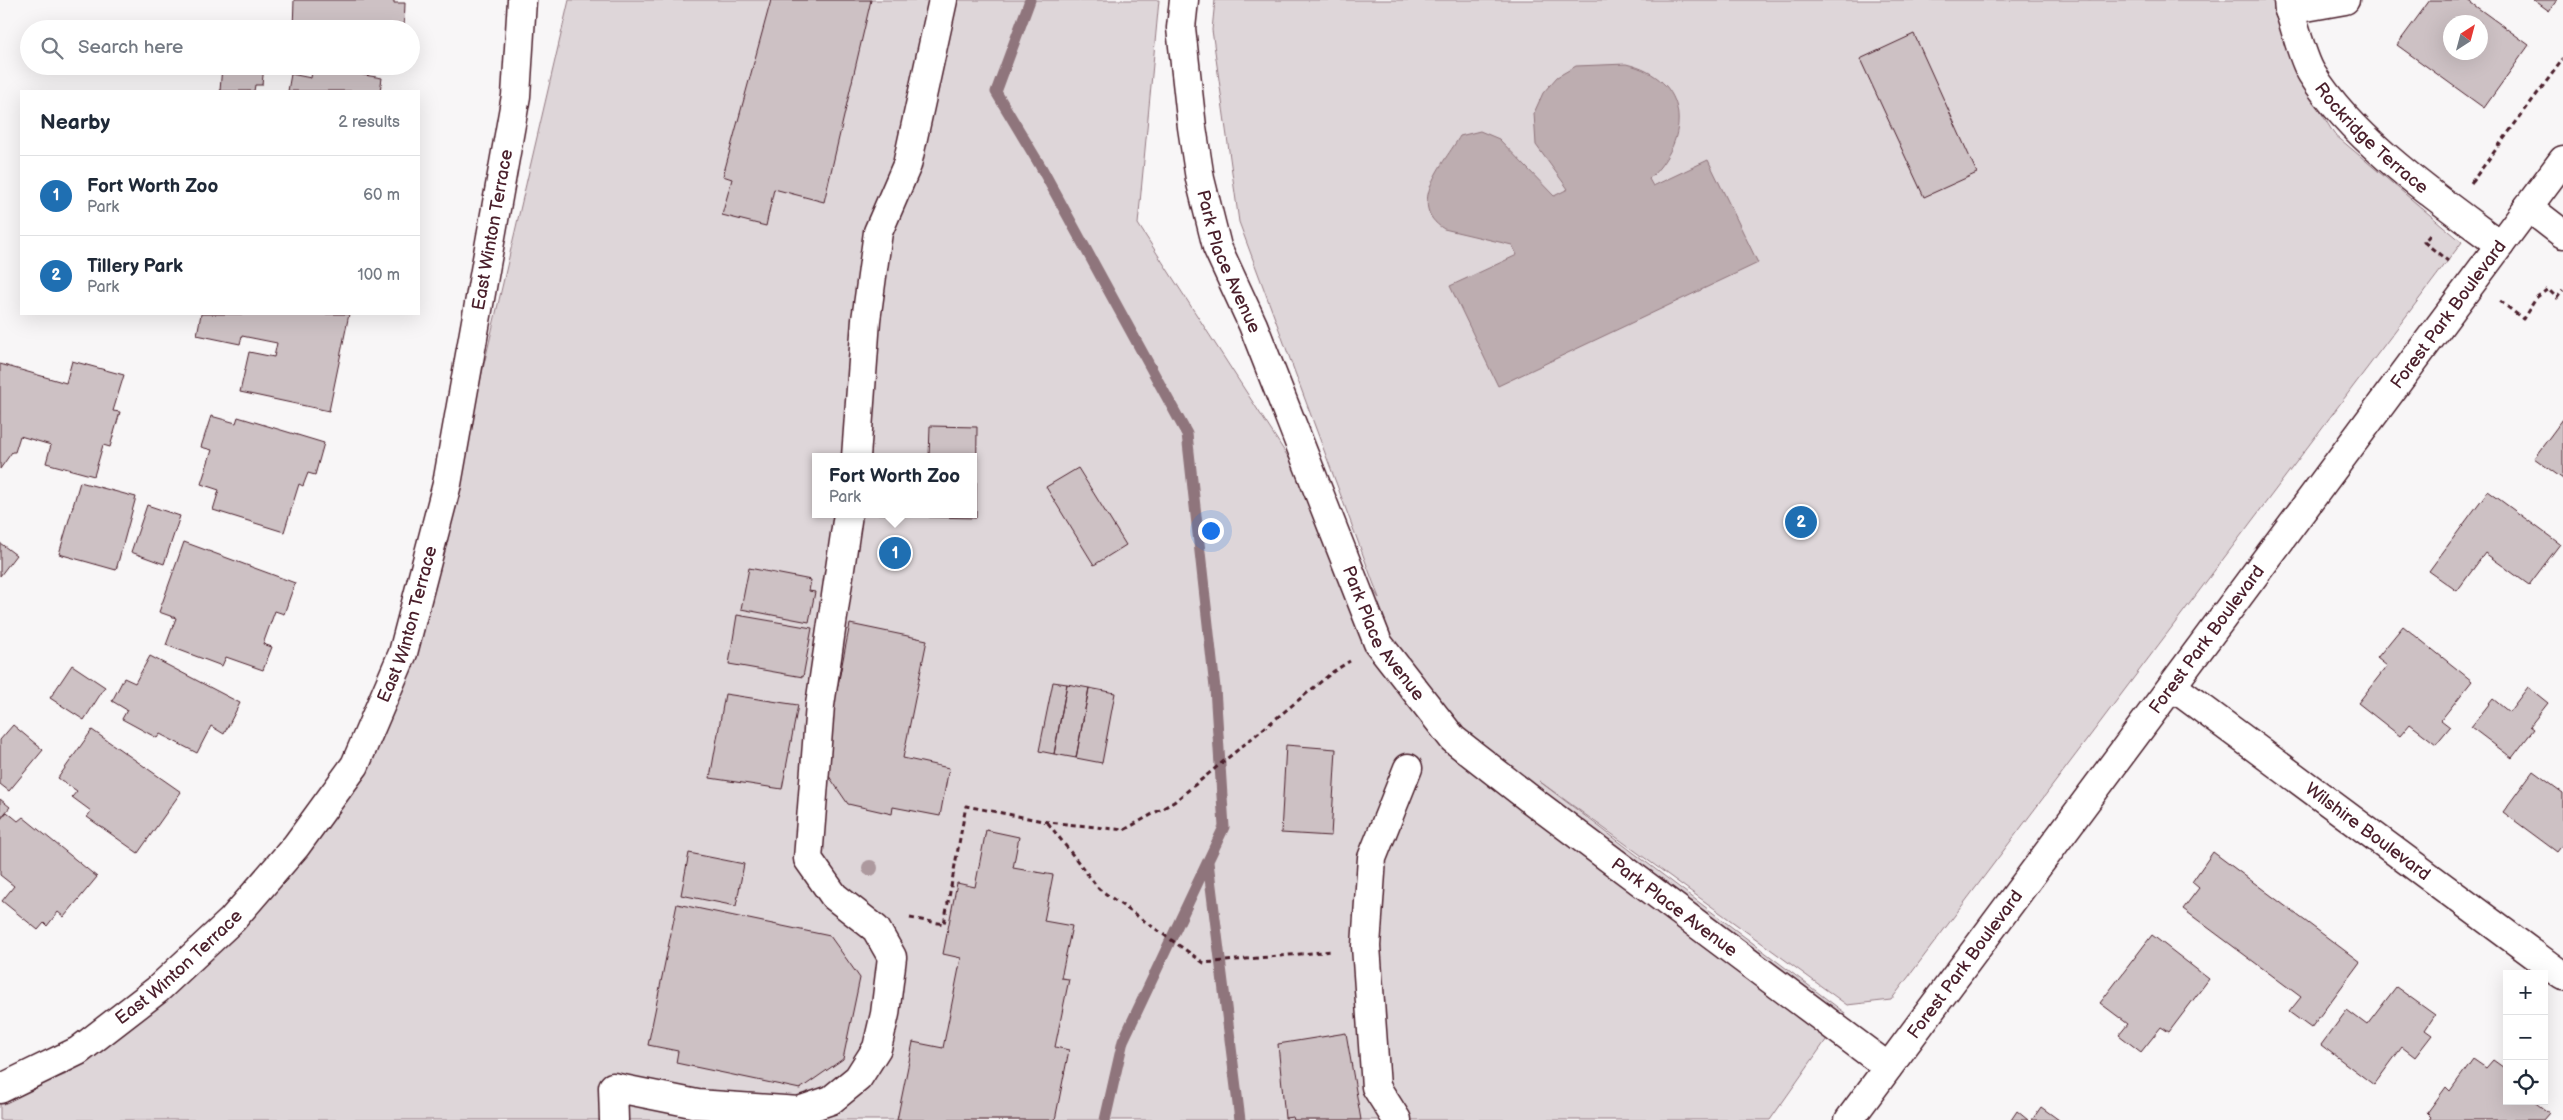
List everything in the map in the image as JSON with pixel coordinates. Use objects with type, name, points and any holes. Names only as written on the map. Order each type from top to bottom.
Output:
[{"type":"street","name":"East Winton Terrace","points":[[0,1089],[78,1051],[157,990],[232,920],[296,846],[355,765],[403,653],[447,484],[516,96],[522,0]]},
{"type":"street","points":[[856,453],[866,320],[878,232],[907,165],[943,0]]},
{"type":"street","name":"Park Place Avenue","points":[[1184,0],[1181,28],[1192,127],[1200,179],[1217,247],[1253,325],[1378,642],[1453,739],[1530,799],[1888,1067]]},
{"type":"street","points":[[2288,5],[2345,0]]},
{"type":"street","name":"Rockridge Terrace","points":[[2288,5],[2312,73],[2344,114],[2385,156],[2500,245]]},
{"type":"street","name":"Forest Park Boulevard","points":[[1849,1120],[2563,160]]},
{"type":"street","points":[[2528,207],[2563,234]]},
{"type":"street","points":[[614,1120],[613,1088],[697,1104],[799,1111],[831,1100],[858,1078],[877,1048],[885,1014],[892,957],[876,930],[834,896],[808,859],[820,704],[847,518]]},
{"type":"street","name":"Wilshire Boulevard","points":[[2172,686],[2563,976]]},
{"type":"street","points":[[1396,1120],[1376,1087],[1366,946],[1372,858],[1408,768]]},
{"type":"path","points":[[2479,173],[2563,59]]},
{"type":"path","points":[[909,918],[944,924],[966,806],[1048,822],[1124,830],[1174,802],[1334,672]]},
{"type":"path","points":[[1048,822],[1099,889],[1204,963],[1297,955]]},
{"type":"shaded area","points":[[569,0],[1159,0],[1138,224],[1379,598],[1239,222],[1212,30],[1215,0],[2275,0],[2292,64],[2334,134],[2462,242],[1891,1000],[1847,1005],[1539,781],[1845,1013],[1770,1120],[0,1120],[0,1101],[67,1074],[230,942],[291,869],[348,794],[451,506]]},
{"type":"shaded area","points":[[1626,64],[1647,72],[1663,83],[1673,96],[1678,112],[1673,146],[1663,163],[1649,179],[1653,186],[1708,160],[1758,263],[1498,386],[1450,286],[1517,255],[1512,245],[1444,229],[1433,219],[1428,208],[1431,184],[1460,136],[1480,131],[1499,139],[1554,196],[1568,189],[1536,145],[1534,113],[1543,93],[1557,77],[1576,66]]},
{"type":"building","points":[[294,0],[394,0],[394,3],[405,3],[404,20],[293,20]]},
{"type":"building","points":[[771,0],[871,0],[824,202],[774,189],[766,226],[722,215],[732,179],[723,176]]},
{"type":"building","points":[[2430,0],[2467,0],[2488,15],[2443,15],[2443,60],[2488,60],[2488,15],[2529,45],[2484,108],[2397,45]]},
{"type":"building","points":[[2534,0],[2557,0],[2549,11]]},
{"type":"building","points":[[1914,34],[1977,173],[1924,197],[1860,59]]},
{"type":"building","points":[[221,75],[263,75],[262,85],[255,85],[254,90],[220,90]]},
{"type":"building","points":[[291,75],[311,78],[311,75],[364,75],[382,78],[380,90],[288,90]]},
{"type":"building","points":[[201,315],[349,315],[329,411],[240,392],[249,352],[274,357],[277,343],[242,336],[240,344],[197,335]]},
{"type":"building","points":[[72,361],[124,375],[113,411],[120,412],[110,447],[103,445],[94,476],[46,463],[51,445],[20,436],[15,452],[12,452],[0,469],[0,364],[66,383]]},
{"type":"building","points":[[211,416],[236,423],[238,417],[324,443],[315,475],[308,473],[303,486],[299,484],[284,532],[213,510],[219,490],[201,484],[212,450],[201,447]]},
{"type":"building","points":[[2563,419],[2563,479],[2534,458]]},
{"type":"building","points":[[930,426],[977,427],[977,453],[929,453]]},
{"type":"building","points":[[1078,468],[1126,545],[1094,565],[1046,487]]},
{"type":"building","points":[[80,482],[136,497],[116,570],[59,554]]},
{"type":"building","points":[[2488,491],[2560,544],[2529,585],[2485,553],[2457,591],[2429,571]]},
{"type":"building","points":[[147,505],[180,516],[164,564],[131,552]]},
{"type":"building","points":[[184,542],[295,583],[284,614],[275,611],[263,644],[272,647],[263,670],[226,657],[222,666],[166,645],[176,618],[159,612]]},
{"type":"building","points":[[0,543],[16,555],[0,576]]},
{"type":"building","points":[[749,568],[811,580],[809,591],[815,592],[809,622],[741,609]]},
{"type":"building","points":[[737,615],[812,628],[803,677],[729,664]]},
{"type":"building","points":[[850,624],[927,640],[903,758],[949,768],[940,816],[893,807],[892,814],[848,804],[822,766]]},
{"type":"building","points":[[2403,626],[2472,681],[2441,720],[2450,727],[2436,744],[2410,724],[2400,736],[2358,703],[2387,666],[2377,658]]},
{"type":"building","points":[[150,656],[240,703],[224,734],[211,726],[197,753],[160,734],[157,738],[122,719],[127,710],[112,701],[124,678],[135,683]]},
{"type":"building","points":[[72,665],[105,687],[84,720],[50,698]]},
{"type":"building","points":[[1053,682],[1067,684],[1054,754],[1039,751]]},
{"type":"building","points":[[1067,684],[1089,688],[1076,758],[1054,754]]},
{"type":"building","points":[[2528,687],[2548,703],[2530,726],[2534,729],[2512,758],[2471,727],[2493,699],[2509,712]]},
{"type":"building","points":[[1089,688],[1115,693],[1102,763],[1076,758]]},
{"type":"building","points":[[725,694],[798,705],[782,789],[710,778]]},
{"type":"building","points":[[13,725],[43,750],[9,791],[0,784],[0,740]]},
{"type":"building","points":[[92,730],[181,792],[138,853],[87,817],[91,811],[72,797],[77,791],[58,778]]},
{"type":"building","points":[[1286,745],[1336,749],[1331,836],[1281,833]]},
{"type":"building","points":[[2533,771],[2563,793],[2563,844],[2557,852],[2503,812]]},
{"type":"building","points":[[0,799],[10,807],[0,819]]},
{"type":"building","points":[[7,812],[18,821],[23,817],[97,877],[64,917],[58,912],[47,926],[44,923],[38,930],[2,901],[14,886],[0,875],[0,820]]},
{"type":"building","points":[[986,830],[1019,837],[1013,868],[1053,875],[1044,921],[1072,926],[1061,978],[1069,979],[1055,1047],[1069,1050],[1055,1120],[897,1120],[913,1042],[943,1048],[961,958],[943,954],[957,883],[975,887]]},
{"type":"building","points":[[2213,852],[2360,962],[2311,1028],[2289,1012],[2301,997],[2183,909],[2199,888],[2192,882]]},
{"type":"building","points":[[689,853],[744,864],[736,906],[681,895]]},
{"type":"building","points":[[677,904],[830,936],[860,978],[843,1059],[800,1089],[676,1063],[678,1051],[648,1045]]},
{"type":"building","points":[[2152,935],[2209,979],[2169,1032],[2161,1027],[2141,1052],[2119,1035],[2128,1024],[2100,1003]]},
{"type":"building","points":[[2396,987],[2435,1015],[2425,1030],[2432,1035],[2415,1057],[2402,1047],[2374,1085],[2321,1045],[2347,1010],[2367,1025]]},
{"type":"building","points":[[1346,1033],[1361,1120],[1294,1120],[1293,1117],[1285,1118],[1278,1044]]},
{"type":"building","points":[[2473,1059],[2486,1068],[2493,1060],[2503,1067],[2503,1105],[2538,1105],[2549,1113],[2543,1120],[2429,1120],[2431,1117],[2427,1113],[2446,1087],[2450,1091]]},
{"type":"building","points":[[2041,1107],[2059,1120],[2032,1120]]},
{"type":"building","points":[[2017,1111],[2028,1120],[2011,1120]]},
{"type":"waterway","points":[[1030,0],[996,92],[1041,167],[1187,434],[1215,688],[1224,827],[1123,1041],[1105,1120]]},
{"type":"waterway","points":[[1208,862],[1240,1120]]},
{"type":"place","name":"Tillery Park","points":[[1801,522]]},
{"type":"place","name":"Fort Worth Zoo","points":[[895,553]]}]
